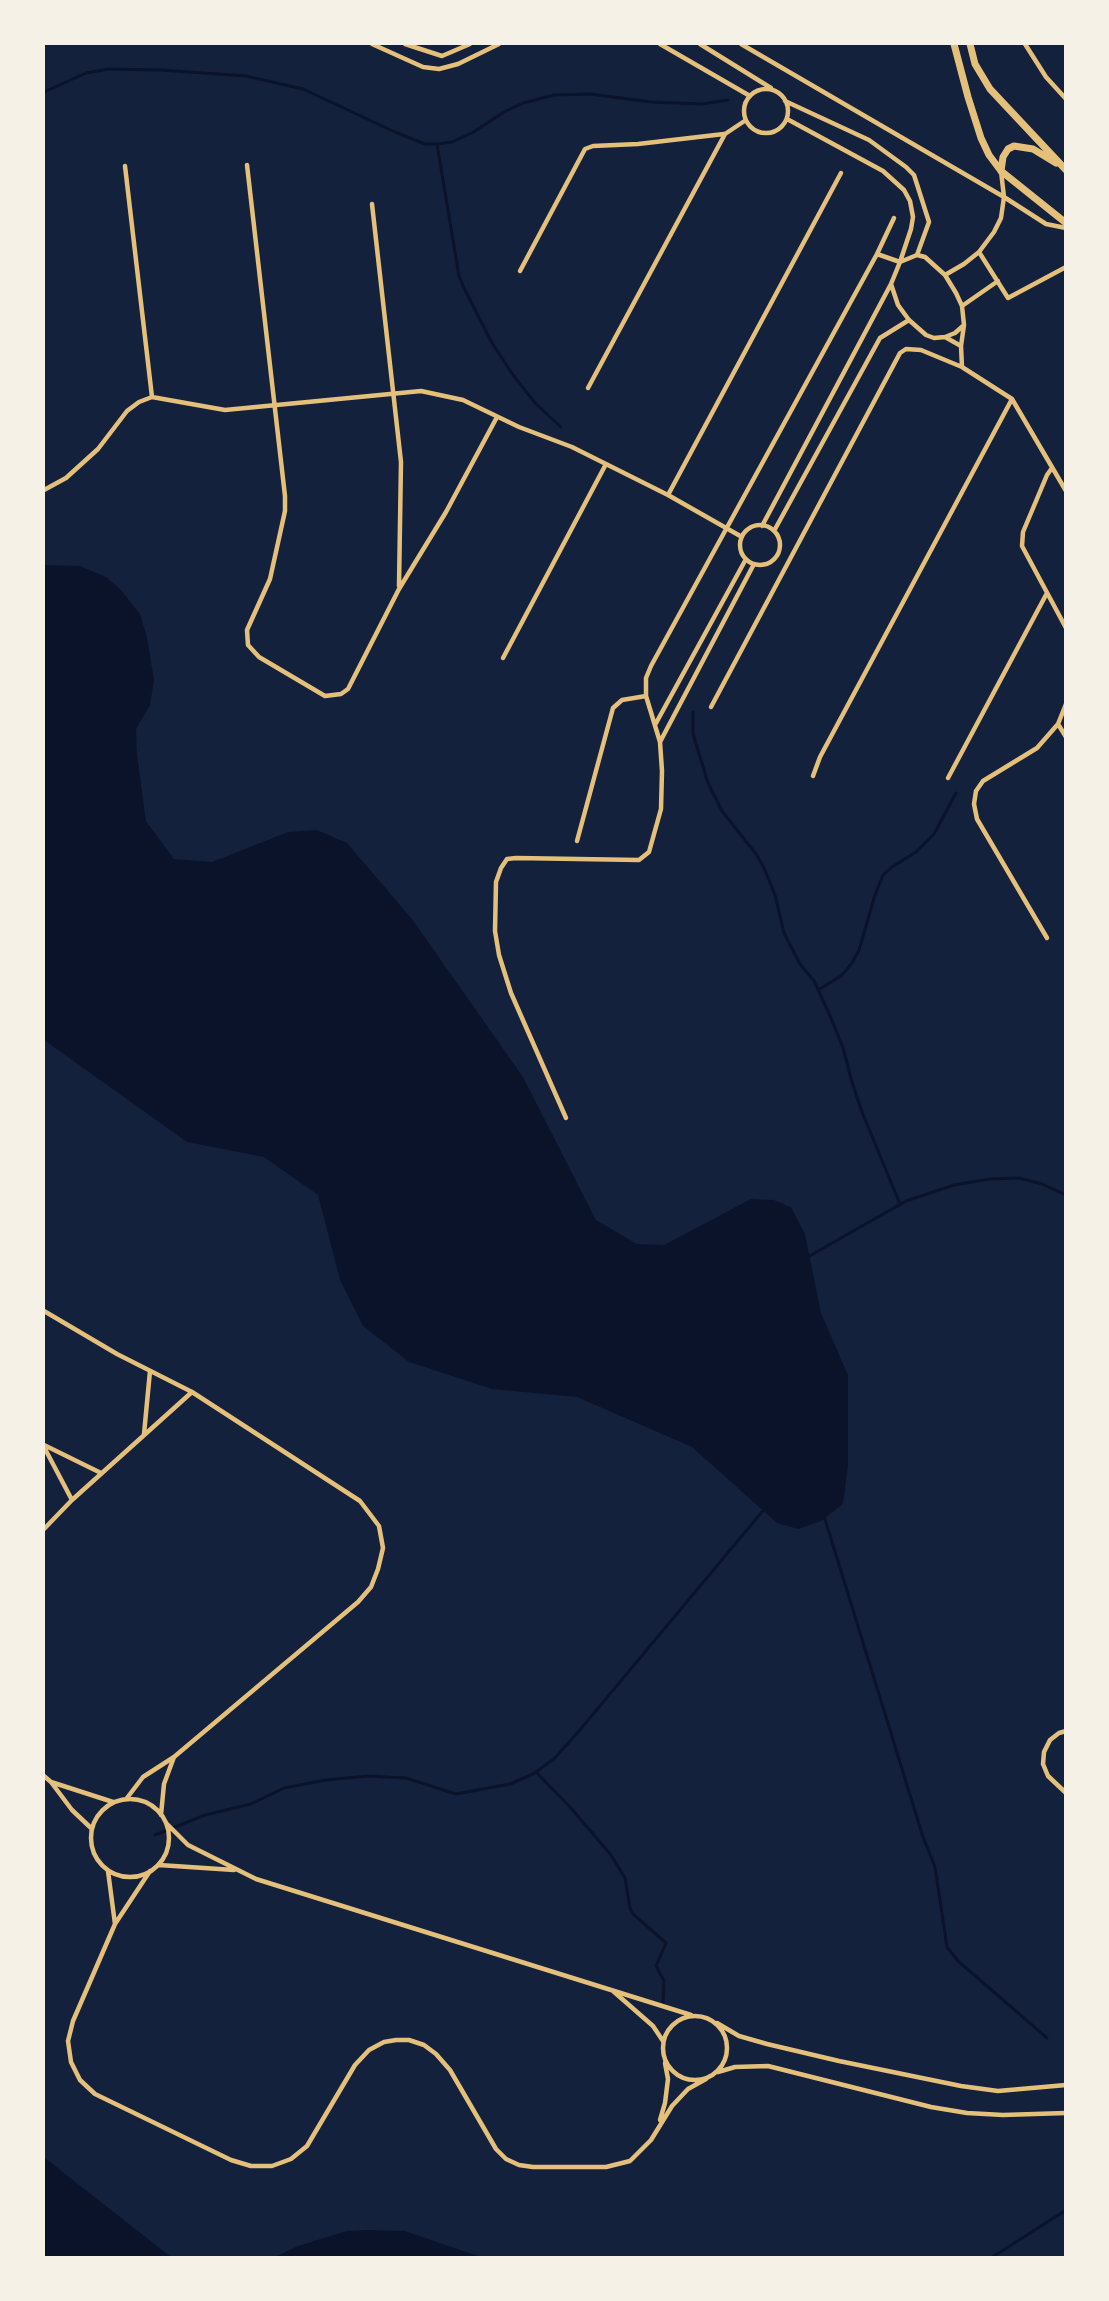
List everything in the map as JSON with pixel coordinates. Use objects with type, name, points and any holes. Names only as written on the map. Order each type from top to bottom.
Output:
[{"type":"main road","points":[[954,44],[961,75],[981,138],[989,155],[1001,171],[1065,223]]},
{"type":"main road","points":[[970,44],[975,64],[990,88],[1065,168]]},
{"type":"main road","points":[[1001,171],[1008,149],[1014,146],[1033,149],[1065,168]]},
{"type":"street","points":[[372,44],[423,67],[440,69],[458,64],[499,44]]},
{"type":"street","points":[[405,44],[442,56],[470,44]]},
{"type":"street","points":[[660,44],[750,96]]},
{"type":"street","points":[[700,44],[775,92],[785,101],[869,140],[906,167],[914,175],[929,222],[917,255]]},
{"type":"street","points":[[741,44],[1004,197],[1046,224],[1065,228]]},
{"type":"street","points":[[1025,44],[1046,77],[1065,99]]},
{"type":"street","points":[[775,92],[766,89],[750,96],[745,108],[746,120],[756,131],[771,133],[783,125],[787,119],[788,110],[785,101]]},
{"type":"street","points":[[762,526],[891,284],[911,229],[913,217],[910,201],[904,190],[883,171],[787,119]]},
{"type":"street","points":[[520,272],[585,149],[593,146],[638,144],[725,134],[746,120]]},
{"type":"street","points":[[588,388],[725,134]]},
{"type":"street","points":[[247,165],[285,511],[270,579],[247,630],[248,645],[259,657],[325,696],[341,694],[348,689],[399,589],[446,512],[497,417]]},
{"type":"street","points":[[125,166],[152,396]]},
{"type":"street","points":[[945,275],[979,252],[998,224],[1004,197],[1001,171]]},
{"type":"street","points":[[668,495],[841,173]]},
{"type":"street","points":[[372,204],[401,462],[399,589]]},
{"type":"street","points":[[567,1118],[511,993],[499,955],[495,931],[496,882],[503,861],[507,859],[639,860],[645,857],[654,841],[661,809],[662,771],[660,742],[646,696],[646,678],[877,255],[894,218]]},
{"type":"street","points":[[979,252],[1008,298],[1065,267]]},
{"type":"street","points":[[877,255],[900,262],[917,255],[925,257],[945,275],[962,306],[964,325],[962,367]]},
{"type":"street","points":[[962,306],[998,281]]},
{"type":"street","points":[[891,284],[898,305],[909,320],[926,335],[934,338],[945,337],[955,333],[964,325]]},
{"type":"street","points":[[774,531],[880,338],[909,320]]},
{"type":"street","points":[[945,337],[962,346]]},
{"type":"street","points":[[711,707],[900,353],[906,349],[921,350],[962,367],[1011,399],[1065,491]]},
{"type":"street","points":[[44,490],[66,478],[98,449],[127,411],[152,396],[225,411],[421,392],[463,400],[519,427],[572,447],[727,526],[742,537]]},
{"type":"street","points":[[813,776],[820,757],[1011,399]]},
{"type":"street","points":[[503,658],[606,464]]},
{"type":"street","points":[[1052,468],[1023,532],[1022,546],[1065,628]]},
{"type":"street","points":[[762,526],[774,531],[780,543],[777,556],[768,564],[754,564],[746,559],[741,550],[742,537],[750,528],[762,526]]},
{"type":"street","points":[[777,556],[788,562]]},
{"type":"street","points":[[655,726],[746,559]]},
{"type":"street","points":[[660,742],[754,564]]},
{"type":"street","points":[[948,778],[1047,593]]},
{"type":"street","points":[[577,842],[613,708],[622,700],[646,696]]},
{"type":"street","points":[[1047,938],[977,819],[974,804],[976,791],[983,781],[1037,748],[1058,724],[1065,704]]},
{"type":"street","points":[[1058,724],[1065,738]]},
{"type":"street","points":[[44,1311],[117,1354],[192,1392],[360,1501],[379,1526],[383,1548],[371,1587],[358,1602],[174,1757],[143,1778],[127,1798]]},
{"type":"street","points":[[144,1434],[150,1371]]},
{"type":"street","points":[[44,1529],[101,1473],[192,1392]]},
{"type":"street","points":[[44,1446],[101,1473]]},
{"type":"street","points":[[44,1446],[72,1500]]},
{"type":"street","points":[[1065,1731],[1059,1732],[1050,1740],[1044,1752],[1043,1764],[1048,1776],[1065,1793]]},
{"type":"street","points":[[161,1816],[164,1784],[174,1757]]},
{"type":"street","points":[[44,1776],[72,1810],[91,1828]]},
{"type":"street","points":[[51,1782],[113,1802]]},
{"type":"street","points":[[1057,1785],[1065,1788]]},
{"type":"street","points":[[166,1823],[169,1840],[165,1856],[159,1865],[140,1876],[124,1877],[108,1871],[97,1859],[91,1844],[91,1828],[99,1813],[113,1802],[127,1798],[143,1801],[157,1810],[166,1823],[188,1845],[256,1879],[691,2015],[705,2016],[739,2036],[839,2061],[961,2086],[998,2091],[1065,2085]]},
{"type":"street","points":[[159,1865],[237,1870]]},
{"type":"street","points":[[108,1871],[115,1924]]},
{"type":"street","points":[[150,1871],[115,1924],[73,2021],[68,2041],[71,2062],[80,2080],[95,2094],[231,2160],[251,2166],[272,2166],[291,2159],[307,2146],[355,2065],[369,2050],[384,2042],[396,2040],[409,2040],[424,2045],[436,2054],[450,2070],[496,2149],[506,2159],[519,2165],[532,2167],[618,2165],[639,2153],[651,2140],[665,2103],[668,2079],[663,2055],[663,2041],[668,2029],[678,2019],[691,2015]]},
{"type":"street","points":[[611,1989],[653,2026],[663,2041]]},
{"type":"street","points":[[717,2023],[725,2034],[728,2047],[725,2061],[718,2072]]},
{"type":"street","points":[[663,2055],[669,2067],[679,2076],[692,2080],[706,2079]]},
{"type":"street","points":[[658,2125],[688,2089],[718,2072],[752,2065],[768,2066],[931,2107],[967,2113],[1004,2115],[1065,2113]]},
{"type":"water","points":[[44,565],[80,566],[106,577],[121,590],[140,614],[147,637],[154,680],[150,705],[136,729],[137,755],[146,821],[174,859],[212,862],[288,832],[317,830],[347,843],[412,919],[523,1077],[596,1220],[637,1244],[664,1245],[751,1199],[774,1200],[791,1207],[805,1234],[821,1313],[848,1375],[848,1465],[843,1504],[821,1521],[798,1529],[777,1523],[692,1447],[577,1397],[492,1389],[409,1362],[363,1326],[340,1280],[318,1195],[264,1157],[187,1142],[44,1040]]},
{"type":"water","points":[[44,2157],[69,2177],[171,2257],[44,2257]]},
{"type":"water","points":[[347,2231],[405,2231],[481,2257],[275,2257],[298,2246]]},
{"type":"waterway","points":[[44,92],[86,73],[108,69],[246,76],[303,89],[425,144],[452,142],[523,103],[554,95],[590,94],[651,102],[702,104],[728,100]]},
{"type":"waterway","points":[[437,144],[459,276],[464,288],[492,343],[513,375],[536,404],[561,427]]},
{"type":"waterway","points":[[693,712],[693,734],[708,783],[722,811],[756,854],[764,868],[775,895],[784,933],[800,964],[814,981],[831,1018],[843,1048],[862,1112],[900,1204]]},
{"type":"waterway","points":[[818,990],[841,976],[852,963],[859,950],[883,875],[916,852],[934,834],[956,793]]},
{"type":"waterway","points":[[806,1258],[906,1201],[954,1185],[990,1179],[1019,1178],[1042,1184],[1066,1195]]},
{"type":"waterway","points":[[155,1835],[205,1815],[251,1804],[284,1788],[326,1780],[368,1776],[406,1778],[456,1794],[510,1784],[533,1774],[554,1759],[579,1731],[766,1507]]},
{"type":"waterway","points":[[824,1516],[923,1837],[935,1867],[947,1947],[958,1961],[1047,2038]]},
{"type":"waterway","points":[[536,1772],[611,1855],[625,1878],[633,1914],[666,1943],[656,1966],[664,1981],[663,2005]]},
{"type":"waterway","points":[[991,2258],[1066,2210]]}]
